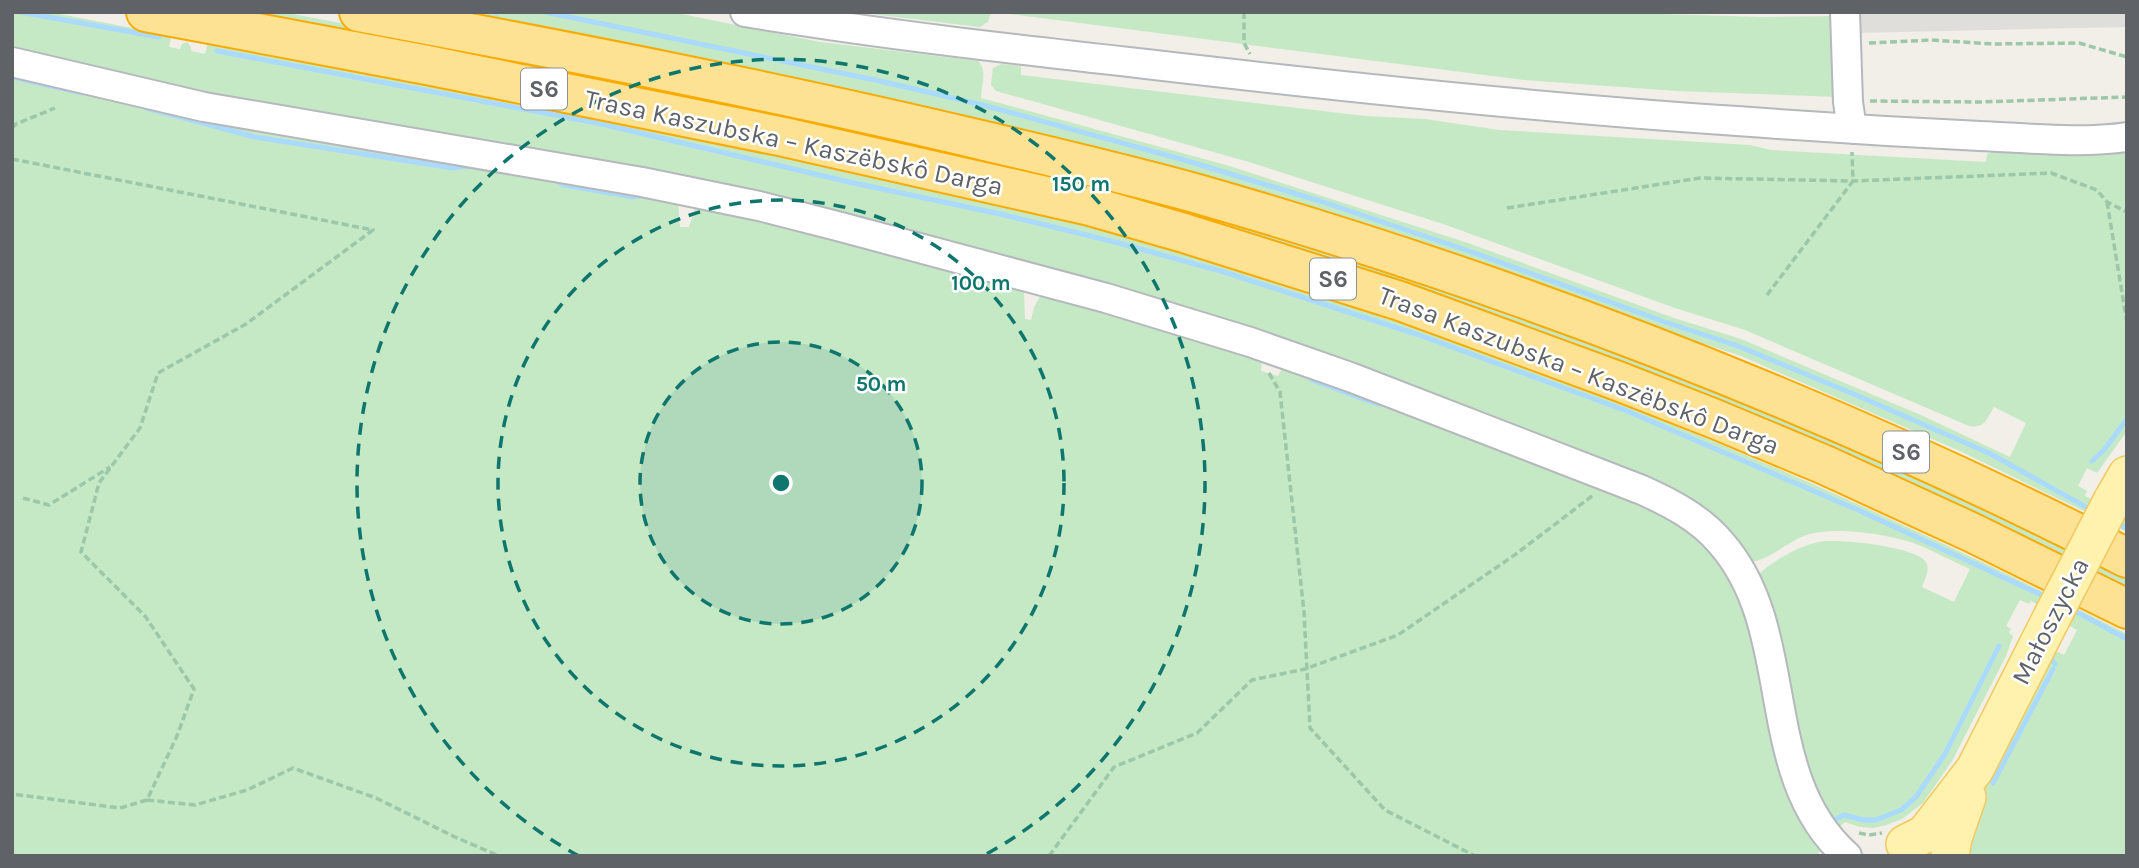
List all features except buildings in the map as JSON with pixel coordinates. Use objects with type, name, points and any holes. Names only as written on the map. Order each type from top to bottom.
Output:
[{"type":"highway","name":"Trasa Kaszubska – Kaszëbskô Darga","points":[[146,12],[810,142],[1090,206],[1184,233],[1400,302],[1715,419],[1825,465],[2127,608]]},
{"type":"highway","name":"Trasa Kaszubska – Kaszëbskô Darga","points":[[359,12],[720,81],[859,111],[1100,168],[1312,228],[1502,290],[1732,377],[1843,423],[2127,558]]},
{"type":"main road","name":"Małoszycka","points":[[1893,850],[1925,834],[1975,769],[2119,488]]},
{"type":"main road","name":"Małoszycka","points":[[1950,856],[1975,769]]},
{"type":"main road","points":[[1893,850],[1928,847],[1943,856]]},
{"type":"street","points":[[745,12],[849,29],[1245,76],[1578,110],[1850,116],[2001,137],[2087,140],[2127,137]]},
{"type":"street","points":[[1846,12],[1850,116]]},
{"type":"street","points":[[12,62],[204,107],[642,182],[759,206],[841,227],[1106,298],[1261,345],[1642,490],[1676,506],[1699,522],[1720,541],[1741,571],[1762,622],[1794,774],[1814,817],[1829,838],[1847,856]]},
{"type":"path","points":[[1244,12],[1244,43],[1250,55],[1245,76]]},
{"type":"path","points":[[1846,44],[1931,40],[1994,44],[2079,43],[2127,57]]},
{"type":"path","points":[[1767,295],[1853,181],[1850,116],[1981,102],[2127,97]]},
{"type":"path","points":[[12,128],[55,108]]},
{"type":"path","points":[[12,159],[373,230],[246,324],[158,373],[140,428],[99,483],[81,552],[145,616],[194,690],[177,736],[147,800]]},
{"type":"path","points":[[1507,208],[1700,178],[1853,181],[2051,173],[2097,190],[2107,202],[2127,212]]},
{"type":"path","points":[[2107,202],[2127,323]]},
{"type":"path","points":[[1269,373],[1280,392],[1304,612],[1310,728],[1385,810],[1475,856]]},
{"type":"path","points":[[23,498],[49,505],[112,466]]},
{"type":"path","points":[[1049,856],[1114,767],[1197,733],[1252,680],[1305,669],[1398,635],[1516,554],[1592,496]]},
{"type":"path","points":[[12,794],[120,808],[147,800],[195,805],[247,790],[293,768],[376,798],[499,856]]},
{"type":"shaded area","points":[[1857,12],[2127,12],[2127,27],[1857,33]]},
{"type":"green space","points":[[12,12],[49,12],[205,42],[204,44],[171,38],[169,47],[180,49],[182,44],[187,42],[191,51],[205,54],[208,42],[626,121],[1056,218],[1159,245],[1408,324],[1653,416],[1893,520],[2127,634],[2127,856],[1965,856],[1966,836],[1987,778],[2054,650],[2064,655],[2077,630],[2067,624],[2068,620],[2031,601],[2029,604],[2020,600],[2006,626],[2011,629],[2009,633],[2013,636],[2006,656],[1952,761],[1923,803],[1902,819],[1886,825],[1873,828],[1845,822],[1836,830],[1808,784],[1757,576],[1795,550],[1819,542],[1875,545],[1907,552],[1925,561],[1927,574],[1922,587],[1954,602],[1970,569],[1916,544],[1876,534],[1829,531],[1804,536],[1768,556],[1746,562],[1719,531],[1167,309],[12,55]]},
{"type":"green space","points":[[221,12],[282,12],[568,66],[880,130],[1308,242],[1727,390],[2127,573],[2127,592],[1486,317]]},
{"type":"green space","points":[[456,12],[672,12],[820,42],[978,61],[983,69],[981,98],[1226,165],[1468,243],[1674,318],[1741,339],[1923,416],[2010,457],[2026,423],[1994,407],[1982,424],[1969,426],[1745,330],[1675,308],[1446,225],[1249,162],[996,91],[991,85],[993,68],[1001,64],[1021,66],[1021,75],[1365,116],[1425,119],[1499,130],[1750,145],[1771,150],[1986,162],[1987,154],[2001,149],[2127,149],[2127,431],[2097,473],[2087,468],[2078,486],[2087,491],[2085,496],[2123,515],[2127,512],[2127,532],[1960,451],[1741,356],[1504,271],[1383,231],[1140,159],[979,119]]},
{"type":"green space","points":[[855,12],[991,12],[988,22],[980,27]]},
{"type":"green space","points":[[1594,12],[1762,17],[1836,16],[1839,97],[1677,91],[1524,80],[1002,13]]},
{"type":"green space","points":[[12,70],[678,203],[680,227],[689,227],[696,205],[1019,282],[1024,293],[1025,319],[1031,320],[1034,307],[1042,293],[1262,359],[1261,371],[1278,376],[1283,367],[1608,485],[1694,529],[1736,579],[1808,832],[1821,848],[1817,856],[12,856]]},
{"type":"waterway","points":[[20,12],[159,37]]},
{"type":"waterway","points":[[545,12],[983,105],[1184,160],[1320,201],[1738,346],[1991,454],[2093,511]]},
{"type":"waterway","points":[[217,51],[597,123],[1000,214],[1224,272],[1419,335],[1627,411],[1858,510],[2046,597]]},
{"type":"waterway","points":[[12,77],[82,93]]},
{"type":"waterway","points":[[146,108],[255,137],[453,168],[469,166]]},
{"type":"waterway","points":[[555,180],[564,185],[633,197],[644,195]]},
{"type":"waterway","points":[[1306,374],[1312,380],[1377,404],[1387,404]]},
{"type":"waterway","points":[[2092,461],[2104,450],[2127,419]]},
{"type":"waterway","points":[[2114,522],[2127,528]]},
{"type":"waterway","points":[[2071,609],[2127,639]]},
{"type":"waterway","points":[[1836,819],[1844,815],[1876,820],[1901,810],[1916,797],[1945,754],[1999,646]]},
{"type":"waterway","points":[[2046,656],[2055,664]]},
{"type":"waterway","points":[[1993,783],[2053,669]]}]
